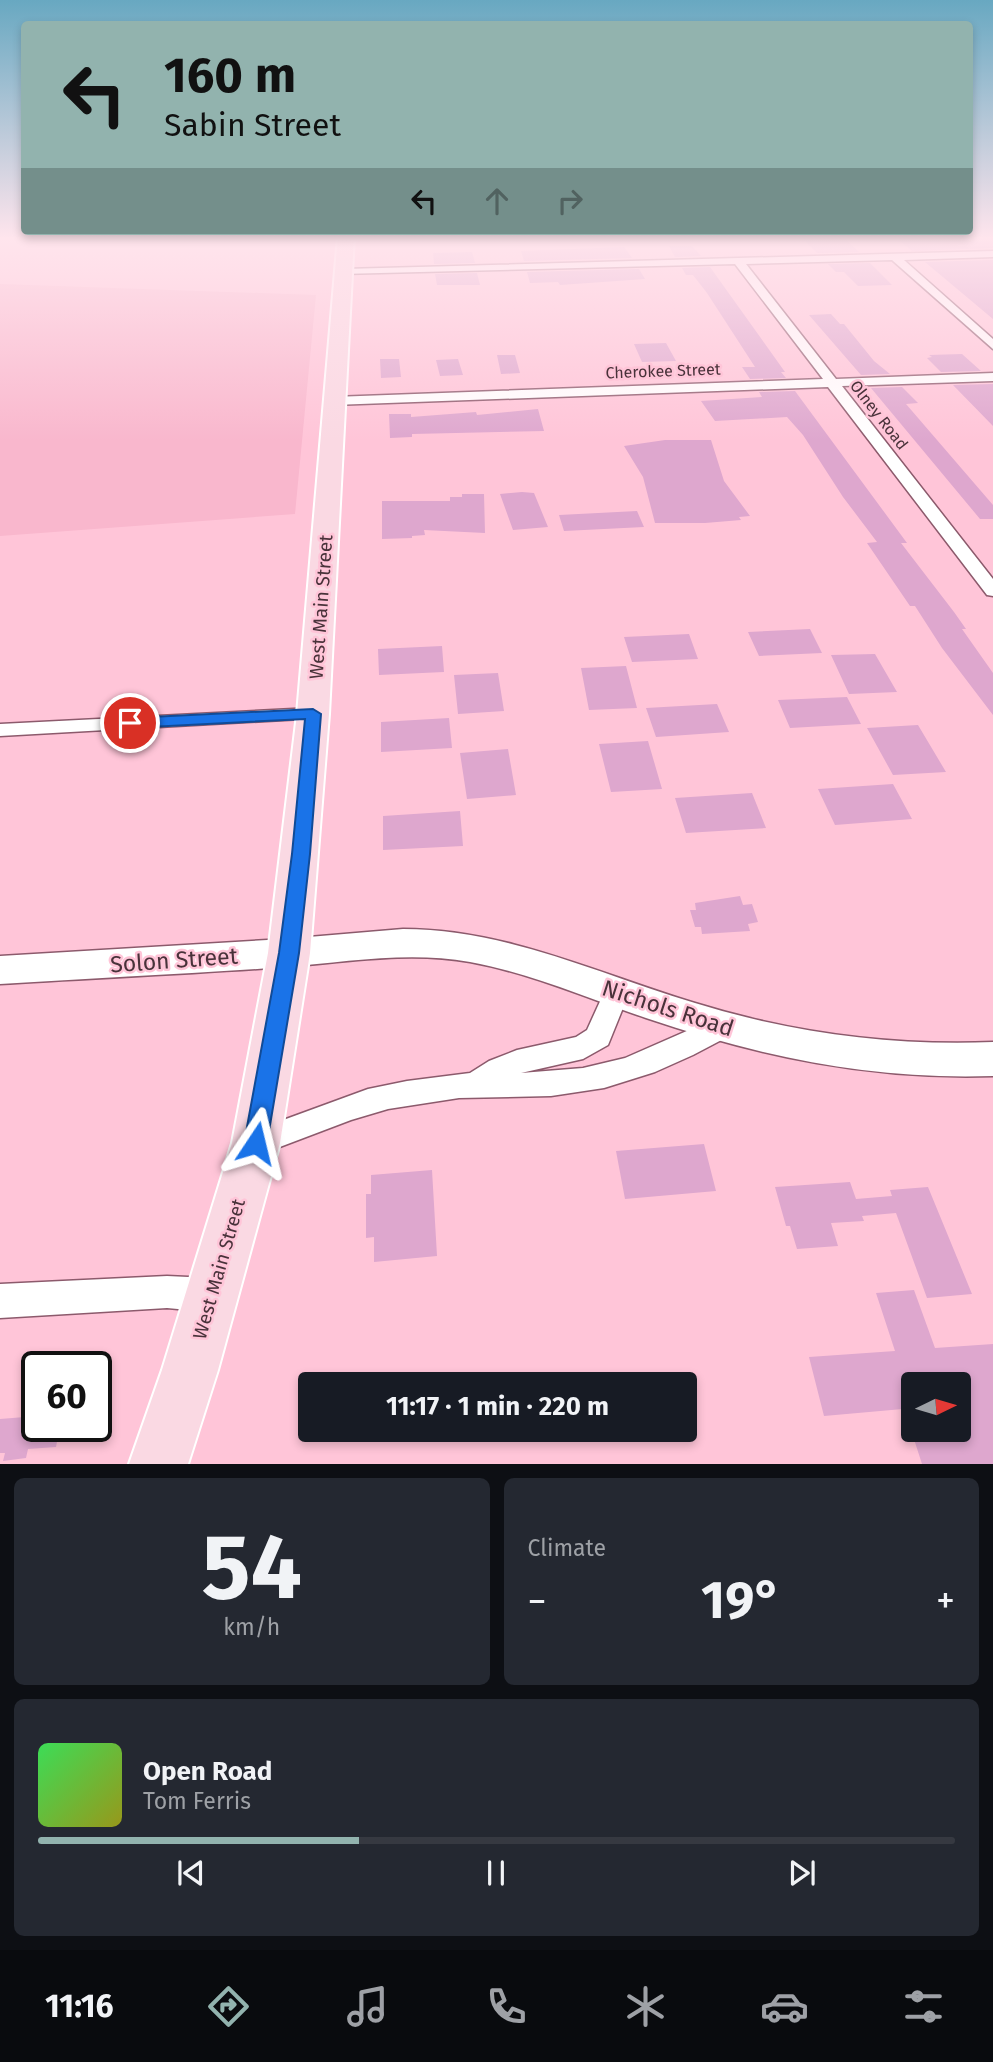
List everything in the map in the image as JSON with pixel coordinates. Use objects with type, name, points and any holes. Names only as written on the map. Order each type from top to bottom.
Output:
[{"type":"main road","name":"West Main Street","points":[[158,1464],[190,1370],[256,1143],[289,953],[313,714],[341,304]]},
{"type":"street","name":"Olney Road","points":[[771,304],[993,591]]},
{"type":"street","points":[[948,304],[993,345]]},
{"type":"street","name":"Cherokee Street","points":[[333,401],[993,377]]},
{"type":"street","points":[[0,730],[313,714]]},
{"type":"street","name":"Nichols Road","points":[[347,946],[443,944],[478,950],[546,967],[722,1027],[857,1056],[926,1062],[993,1059]]},
{"type":"street","name":"Solon Street","points":[[0,970],[289,953],[347,946]]},
{"type":"street","points":[[475,1085],[499,1069],[583,1046],[598,1037],[616,993]]},
{"type":"street","points":[[256,1143],[359,1105],[405,1093],[475,1085],[565,1083],[632,1069],[661,1059],[722,1027]]},
{"type":"street","points":[[0,1301],[167,1292],[210,1295]]},
{"type":"shaded area","points":[[0,304],[315,304],[295,514],[0,536]]},
{"type":"building","points":[[714,304],[737,304],[785,372],[781,372],[786,378],[750,379],[742,367],[755,367]]},
{"type":"building","points":[[975,304],[993,304],[993,319]]},
{"type":"building","points":[[831,314],[840,324],[844,324],[874,361],[890,374],[861,375],[809,315]]},
{"type":"building","points":[[666,343],[676,361],[642,362],[634,344]]},
{"type":"building","points":[[962,354],[981,371],[941,372],[927,358],[932,357],[929,355]]},
{"type":"building","points":[[497,355],[515,355],[520,373],[501,374]]},
{"type":"building","points":[[380,359],[399,359],[401,377],[381,378]]},
{"type":"building","points":[[458,359],[463,375],[440,376],[436,360]]},
{"type":"building","points":[[993,384],[993,426],[953,385]]},
{"type":"building","points":[[902,387],[918,403],[906,404],[993,505],[993,519],[980,519],[871,388]]},
{"type":"building","points":[[795,391],[907,543],[901,543],[954,612],[966,629],[962,629],[993,673],[993,715],[942,648],[915,606],[910,606],[867,543],[877,542],[843,497],[803,435],[787,417],[715,421],[701,401],[762,397],[759,392]]},
{"type":"building","points":[[538,409],[544,431],[412,434],[412,437],[390,438],[389,414],[411,414],[411,417],[476,412],[477,415]]},
{"type":"building","points":[[665,440],[711,440],[724,481],[750,516],[739,517],[741,520],[705,523],[655,523],[643,477],[624,446]]},
{"type":"building","points":[[534,493],[548,527],[513,530],[500,494]]},
{"type":"building","points":[[462,494],[484,494],[485,533],[424,530],[425,535],[412,538],[382,539],[382,501],[450,501],[450,497],[462,497]]},
{"type":"building","points":[[637,511],[644,527],[564,531],[559,515]]},
{"type":"building","points":[[810,629],[822,653],[759,656],[748,632]]},
{"type":"building","points":[[689,634],[698,659],[632,662],[624,637]]},
{"type":"building","points":[[442,646],[444,672],[379,675],[378,649]]},
{"type":"building","points":[[875,654],[897,692],[849,694],[831,655]]},
{"type":"building","points":[[626,666],[637,708],[589,710],[581,668]]},
{"type":"building","points":[[498,673],[504,711],[458,714],[454,675]]},
{"type":"building","points":[[847,697],[861,724],[790,728],[778,700]]},
{"type":"building","points":[[717,704],[729,732],[656,737],[646,708]]},
{"type":"building","points":[[449,718],[452,748],[381,752],[381,722]]},
{"type":"building","points":[[918,725],[946,772],[893,775],[867,728]]},
{"type":"building","points":[[648,741],[662,789],[611,792],[599,744]]},
{"type":"building","points":[[508,749],[516,795],[467,799],[460,753]]},
{"type":"building","points":[[893,784],[912,819],[835,825],[818,789]]},
{"type":"building","points":[[752,793],[766,828],[686,833],[675,798]]},
{"type":"building","points":[[460,811],[463,846],[383,850],[383,816]]},
{"type":"building","points":[[740,896],[743,905],[752,904],[758,922],[748,924],[750,931],[702,934],[701,927],[695,927],[690,910],[696,910],[695,903]]},
{"type":"building","points":[[704,1144],[716,1191],[625,1199],[616,1151]]},
{"type":"building","points":[[432,1170],[437,1256],[374,1262],[374,1237],[366,1238],[366,1194],[371,1194],[371,1175]]},
{"type":"building","points":[[850,1182],[856,1199],[892,1196],[890,1190],[928,1187],[972,1294],[927,1298],[896,1213],[862,1216],[864,1221],[831,1223],[838,1246],[797,1249],[790,1226],[786,1226],[775,1187]]},
{"type":"building","points":[[914,1290],[935,1348],[993,1344],[993,1464],[922,1464],[915,1442],[971,1442],[971,1372],[901,1372],[901,1409],[824,1416],[809,1357],[895,1351],[876,1293]]},
{"type":"building","points":[[21,1417],[21,1442],[57,1442],[56,1447],[28,1449],[26,1458],[3,1461],[5,1453],[0,1453],[0,1419]]},
{"type":"route","points":[[130,723],[313,714],[289,953],[256,1143]]}]
